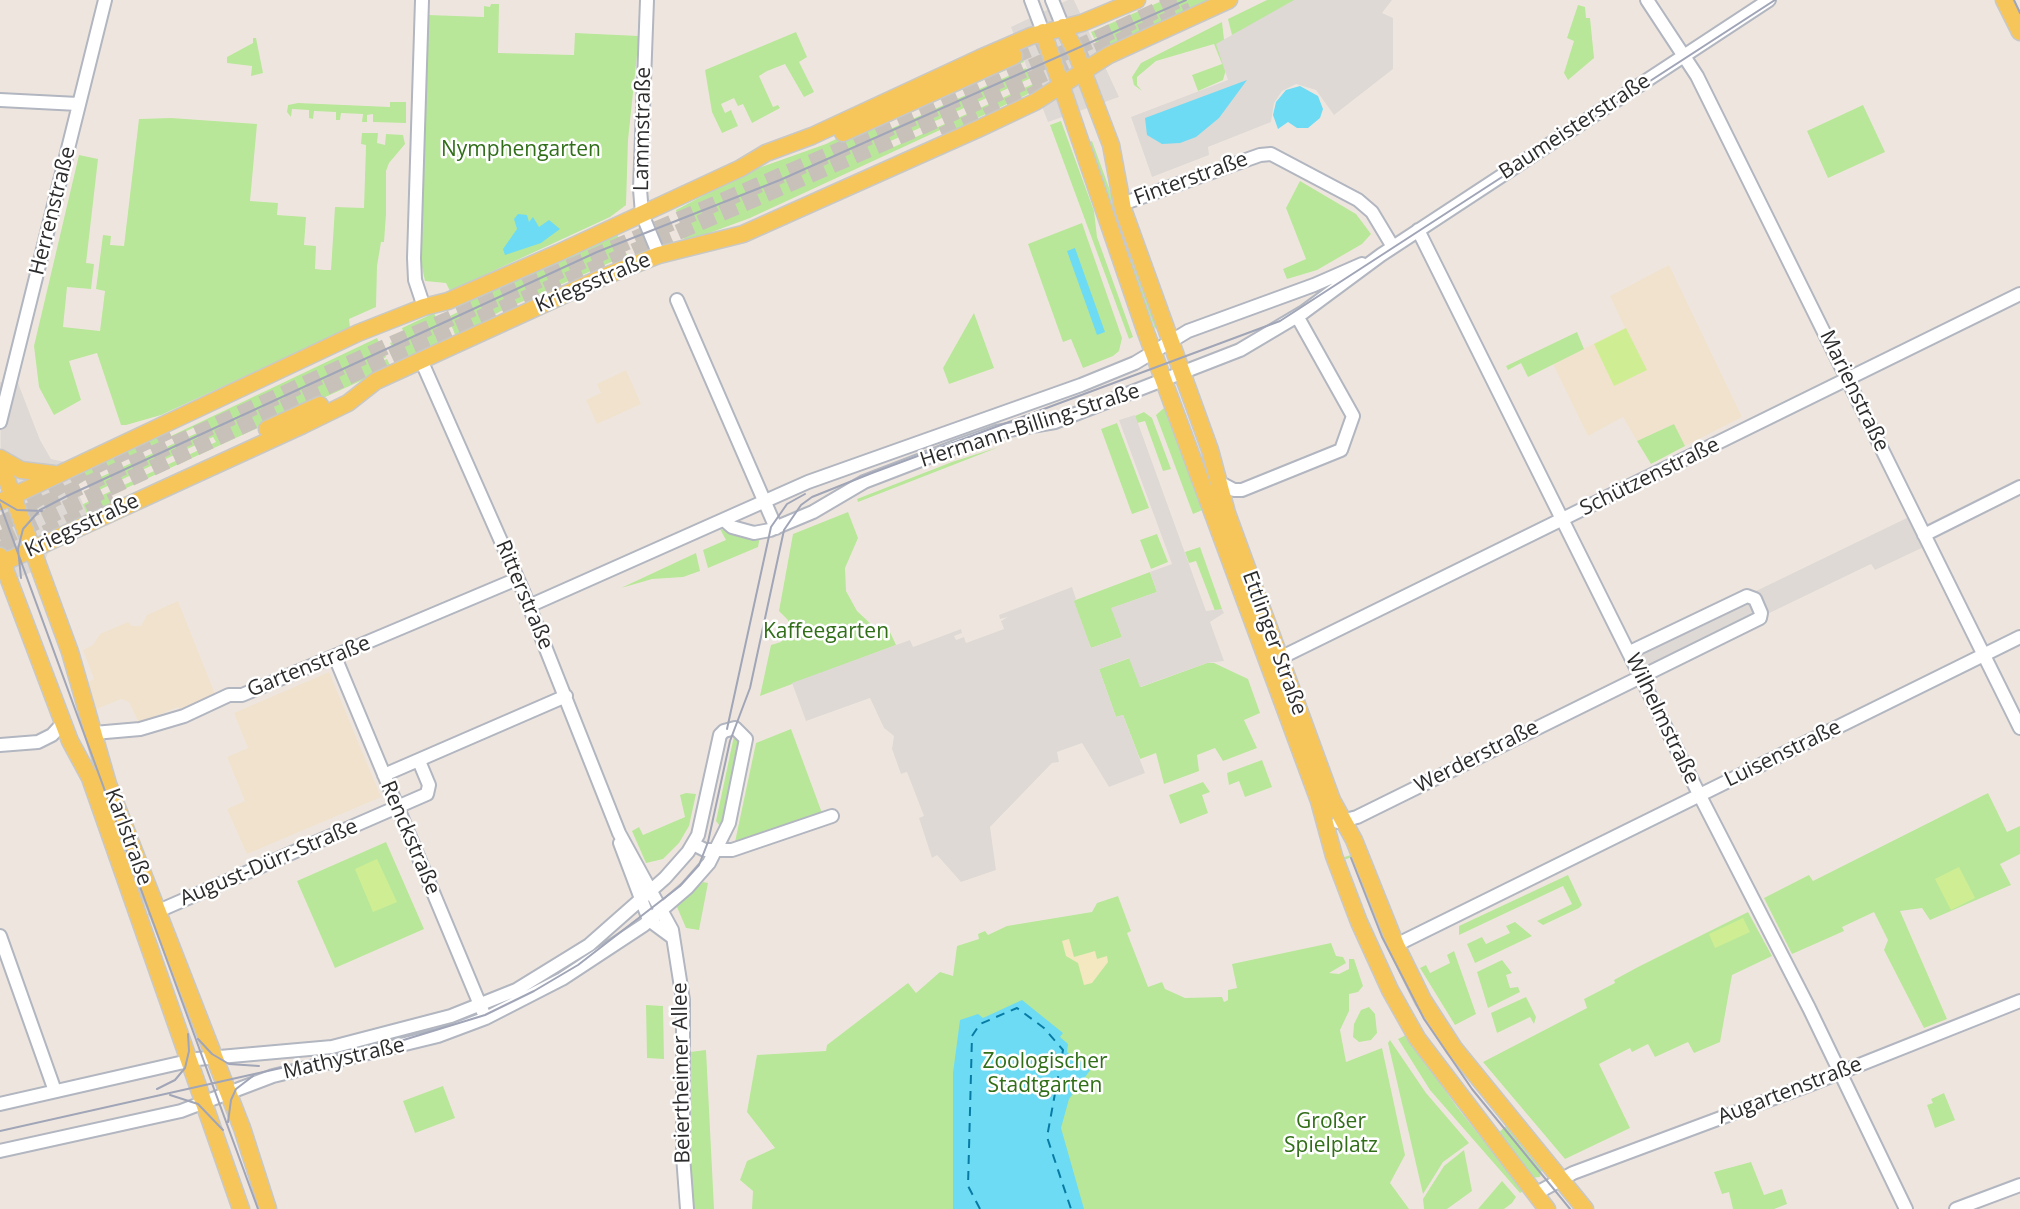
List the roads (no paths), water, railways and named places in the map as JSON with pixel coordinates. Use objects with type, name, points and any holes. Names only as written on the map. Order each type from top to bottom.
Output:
[{"type":"main road","name":"Kriegsstraße","points":[[6,498],[359,333],[424,307],[448,301],[741,168],[766,153],[813,136],[1043,32],[1137,0]]},
{"type":"main road","name":"Kriegsstraße","points":[[1,561],[32,550],[337,408],[376,381],[421,360],[659,255],[743,234],[991,123],[1061,86],[1110,55],[1229,0]]},
{"type":"main road","points":[[2004,0],[2020,32]]},
{"type":"main road","name":"Ettlinger Straße","points":[[1063,27],[1084,72],[1115,160],[1122,204],[1161,346],[1164,382],[1319,802],[1331,847],[1370,949],[1417,1038],[1548,1209]]},
{"type":"main road","name":"Ettlinger Straße","points":[[1043,32],[1061,86],[1161,346],[1183,374],[1217,481],[1332,800],[1354,840],[1396,945],[1423,1000],[1454,1048],[1585,1209]]},
{"type":"main road","points":[[741,168],[823,142],[1014,56]]},
{"type":"main road","points":[[659,255],[740,226],[942,135]]},
{"type":"main road","points":[[169,431],[427,314],[448,301]]},
{"type":"main road","points":[[114,500],[376,381]]},
{"type":"main road","points":[[0,459],[21,470],[54,474]]},
{"type":"main road","name":"Karlstraße","points":[[0,459],[6,498],[32,550],[70,653],[76,682],[108,784],[262,1183],[268,1209]]},
{"type":"main road","name":"Karlstraße","points":[[1,561],[78,760],[90,778],[238,1208]]},
{"type":"main road","points":[[1331,847],[1341,838],[1354,840]]},
{"type":"street","name":"Herrenstraße","points":[[0,422],[105,0]]},
{"type":"street","points":[[422,0],[414,258],[415,280],[424,307]]},
{"type":"street","name":"Lammstraße","points":[[647,0],[640,189],[642,214],[659,255]]},
{"type":"street","points":[[1031,0],[1043,32]]},
{"type":"street","points":[[1052,0],[1063,27]]},
{"type":"street","name":"Marienstraße","points":[[1647,0],[1684,55],[2020,728]]},
{"type":"street","name":"Baumeisterstraße","points":[[1183,374],[1240,350],[1297,316],[1418,230],[1769,0]]},
{"type":"street","points":[[0,100],[78,104]]},
{"type":"street","name":"Finterstraße","points":[[1122,204],[1260,155],[1271,154],[1358,200],[1371,212],[1393,247]]},
{"type":"street","name":"Wilhelmstraße","points":[[1418,230],[1841,1072],[1906,1209]]},
{"type":"street","name":"Baumeisterstraße","points":[[1161,346],[1314,285],[1381,255]]},
{"type":"street","name":"Schützenstraße","points":[[1280,658],[2020,294]]},
{"type":"street","points":[[677,300],[776,528]]},
{"type":"street","points":[[1217,481],[1234,490],[1242,490],[1341,450],[1353,416],[1297,316]]},
{"type":"street","name":"Hermann-Billing-Straße","points":[[529,606],[824,476],[1081,385],[1161,346]]},
{"type":"street","name":"Ritterstraße","points":[[421,360],[566,696],[619,833],[624,859],[650,904]]},
{"type":"street","name":"Hermann-Billing-Straße","points":[[726,521],[732,527],[754,533],[776,528],[813,512],[864,482],[955,447],[997,432],[1055,422],[1183,374]]},
{"type":"street","points":[[1924,534],[2020,487]]},
{"type":"street","name":"Gartenstraße","points":[[94,733],[140,729],[184,716],[229,695],[242,695],[517,579]]},
{"type":"street","name":"Werderstraße","points":[[1344,822],[1760,618],[1758,606],[1752,596],[1747,596],[1630,652]]},
{"type":"street","name":"Luisenstraße","points":[[1396,945],[2020,637]]},
{"type":"street","name":"Renckstraße","points":[[334,657],[486,1018]]},
{"type":"street","points":[[384,775],[566,696]]},
{"type":"street","points":[[0,745],[38,742],[52,735],[63,723]]},
{"type":"street","points":[[727,729],[737,729],[746,739],[729,823],[716,851],[698,877],[650,904],[693,844],[701,825],[720,735],[727,729]]},
{"type":"street","name":"August-Dürr-Straße","points":[[156,912],[428,792],[429,785],[419,761]]},
{"type":"street","points":[[1319,802],[1335,820],[1344,822]]},
{"type":"street","points":[[693,844],[716,851],[743,848],[832,816]]},
{"type":"street","name":"Mathystraße","points":[[0,1104],[187,1061],[332,1046],[407,1029],[480,1005],[557,967],[650,904]]},
{"type":"street","name":"Mathystraße","points":[[0,1151],[203,1104],[273,1076],[438,1036],[486,1018],[562,979],[650,904]]},
{"type":"street","name":"Beiertheimer Allee","points":[[650,904],[672,930],[683,1000],[683,1156],[687,1209]]},
{"type":"street","points":[[0,936],[55,1091]]},
{"type":"street","name":"Augartenstraße","points":[[1535,1194],[1560,1180],[2020,1001]]},
{"type":"street","points":[[1956,1209],[2020,1185]]},
{"type":"water","points":[[1247,80],[1219,118],[1196,137],[1180,143],[1162,144],[1147,135],[1145,118]]},
{"type":"water","points":[[1300,86],[1318,96],[1323,109],[1320,118],[1308,128],[1297,128],[1288,122],[1278,129],[1273,115],[1276,102],[1286,90]]},
{"type":"water","points":[[518,214],[527,215],[529,222],[533,217],[539,227],[549,220],[560,229],[541,243],[505,255],[503,249],[517,229],[514,219]]},
{"type":"water","points":[[1075,248],[1105,332],[1097,335],[1067,251]]},
{"type":"water","points":[[1022,1000],[1063,1033],[1060,1037],[1068,1044],[1067,1052],[1091,1069],[1069,1099],[1061,1128],[1084,1209],[953,1209],[953,1073],[960,1020],[978,1014],[983,1018]]},
{"type":"tunnel","points":[[0,524],[394,343],[1096,39],[1179,0]]},
{"type":"tunnel","points":[[0,539],[399,353],[1191,10]]},
{"type":"tunnel","points":[[1014,56],[1075,30]]},
{"type":"tunnel","points":[[942,135],[1052,86]]},
{"type":"tunnel","points":[[29,504],[87,470],[169,431]]},
{"type":"tunnel","points":[[0,549],[27,542],[114,500]]},
{"type":"tram line","points":[[21,578],[18,549],[23,529],[40,510],[67,496],[597,252],[780,180],[1186,0]]},
{"type":"tram line","points":[[0,1131],[397,1042],[485,1015],[578,965],[680,886],[699,865],[708,842],[730,741],[750,688],[784,530],[801,505],[812,497],[872,473],[1280,321],[1775,0]]},
{"type":"tram line","points":[[2014,0],[2020,13]]},
{"type":"tram line","points":[[727,729],[771,527],[787,504],[805,494]]},
{"type":"tram line","points":[[0,500],[17,510],[42,511]]},
{"type":"tram line","points":[[0,504],[258,1209]]},
{"type":"tram line","points":[[1351,858],[1382,937],[1424,1019],[1472,1089],[1570,1209]]},
{"type":"tram line","points":[[157,1089],[175,1080],[185,1068],[189,1051],[188,1034]]},
{"type":"tram line","points":[[198,1039],[212,1054],[229,1064],[259,1066]]},
{"type":"tram line","points":[[228,1122],[231,1100],[236,1089],[253,1076]]},
{"type":"tram line","points":[[170,1095],[198,1104],[223,1130]]},
{"type":"park label","name":"Nymphengarten","points":[[521,150]]},
{"type":"park label","name":"Kaffeegarten","points":[[826,632]]},
{"type":"park label","name":"Zoologischer Stadtgarten","points":[[1045,1074]]},
{"type":"park label","name":"Großer Spielplatz","points":[[1331,1134]]}]
